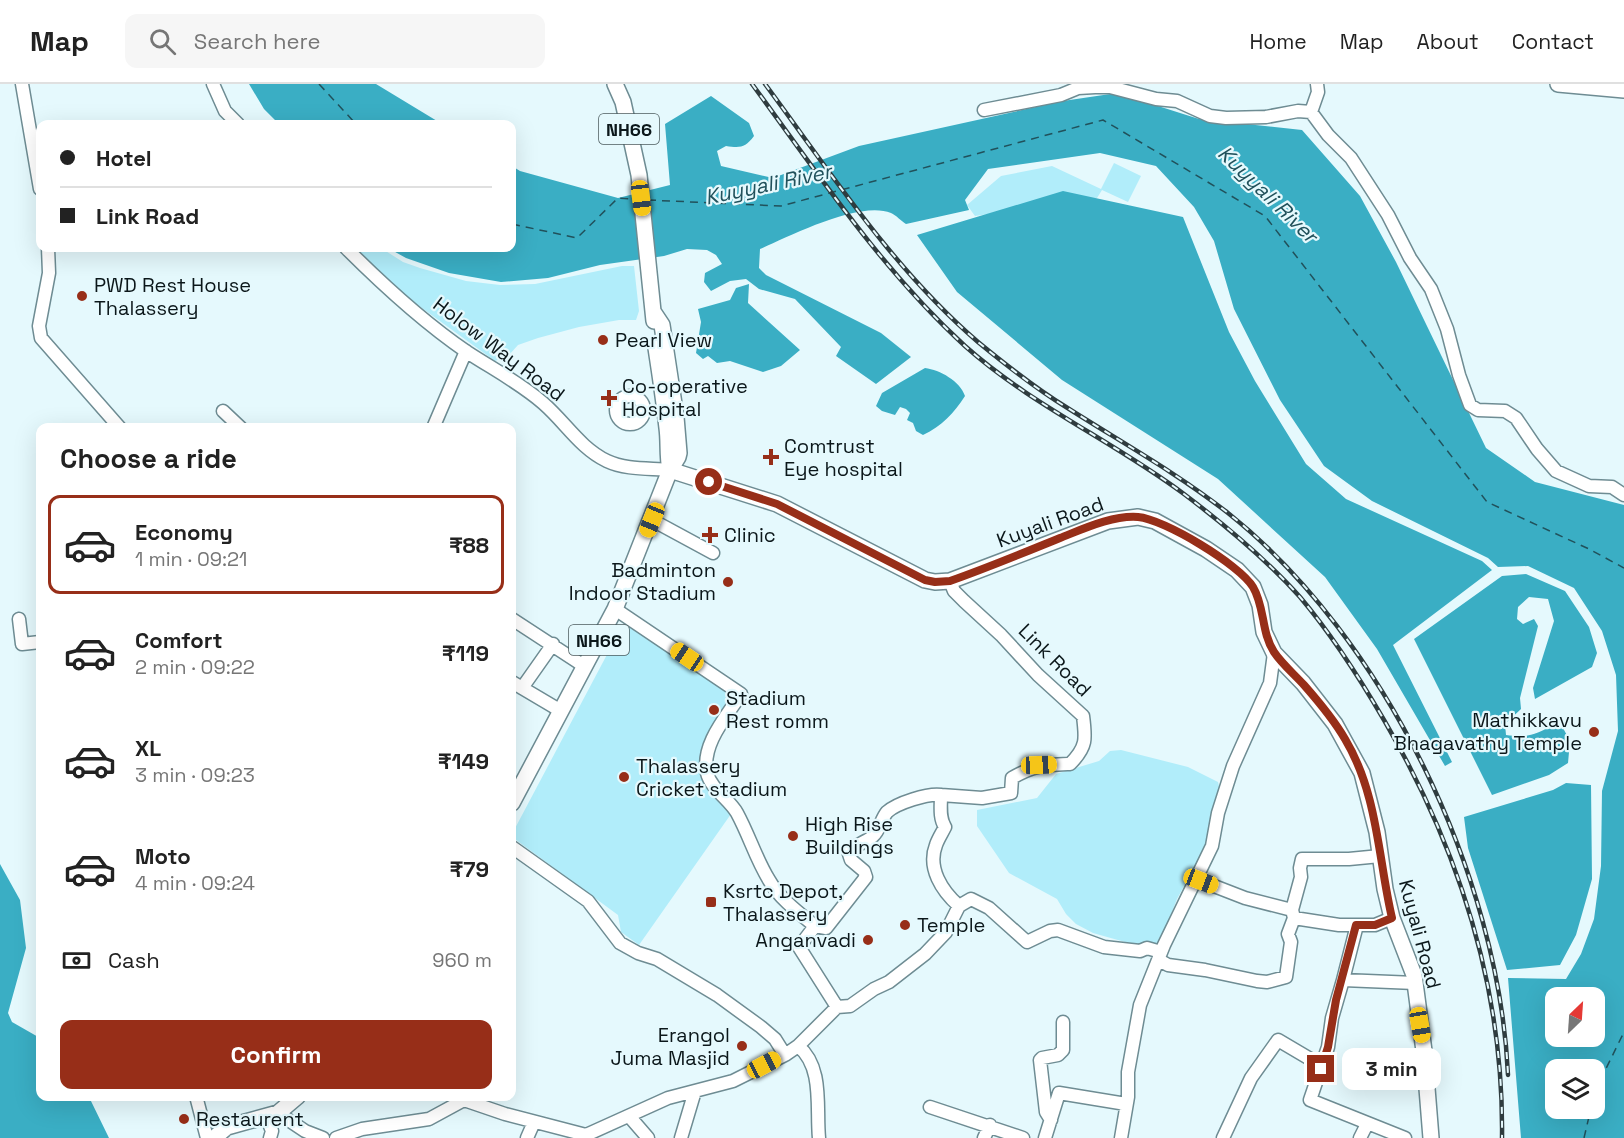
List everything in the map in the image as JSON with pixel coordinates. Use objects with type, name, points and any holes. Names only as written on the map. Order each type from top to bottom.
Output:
[{"type":"main road","name":"NH66","points":[[615,84],[623,102],[639,175],[652,290],[653,328],[670,470]]},
{"type":"main road","points":[[1557,84],[1624,90]]},
{"type":"main road","name":"NH66","points":[[516,795],[615,609],[670,470],[678,458],[676,417],[662,325],[654,313]]},
{"type":"main road","name":"Kuyali Road","points":[[670,470],[777,504],[925,580],[935,582],[950,581],[1108,521],[1138,517],[1155,521],[1186,537],[1246,579],[1253,587],[1260,605],[1264,632],[1274,653],[1319,702],[1346,740],[1362,773],[1377,832],[1392,918],[1415,983],[1424,1051],[1429,1138]]},
{"type":"main road","points":[[214,1138],[227,1127],[272,1115],[291,1101]]},
{"type":"street","points":[[22,84],[36,170]]},
{"type":"street","points":[[213,84],[225,111],[234,120]]},
{"type":"street","points":[[1311,112],[1318,92],[1317,84]]},
{"type":"street","points":[[984,110],[1061,95],[1078,88],[1110,87],[1156,99],[1177,101],[1210,116],[1218,117],[1266,117],[1298,111],[1311,112],[1328,135],[1351,158],[1364,177],[1401,237],[1410,258],[1431,289],[1447,329],[1459,375],[1470,405],[1478,410],[1505,411],[1516,418],[1537,449],[1556,471],[1589,486],[1611,487],[1624,495]]},
{"type":"street","points":[[48,252],[49,273],[39,326],[41,338],[116,423]]},
{"type":"street","name":"Holow Way Road","points":[[350,252],[378,280],[466,351],[515,381],[544,404],[581,445],[608,462],[628,468],[670,470]]},
{"type":"street","points":[[435,423],[466,351]]},
{"type":"street","points":[[223,411],[236,423]]},
{"type":"street","points":[[643,416],[665,415]]},
{"type":"street","points":[[652,520],[713,553]]},
{"type":"street","name":"Link Road","points":[[941,795],[982,798],[1011,793],[1012,778],[1039,765],[1070,764],[1082,752],[1086,732],[1083,716],[1038,675],[1001,635],[954,591],[950,581]]},
{"type":"street","points":[[615,609],[741,694],[712,738],[707,772],[713,785],[736,812],[770,883],[794,909],[815,926],[826,928],[866,877],[864,871],[851,860],[848,851],[878,831],[886,813],[933,794],[941,795],[940,808],[945,827],[935,846],[934,865],[939,882],[959,906]]},
{"type":"street","points":[[19,619],[22,644],[36,642]]},
{"type":"street","points":[[516,621],[585,666]]},
{"type":"street","points":[[553,644],[517,685],[561,711]]},
{"type":"street","points":[[1121,1138],[1128,1072],[1138,1013],[1160,956],[1212,846],[1218,813],[1233,766],[1270,683],[1274,653]]},
{"type":"street","points":[[516,850],[588,901],[620,943],[657,959],[717,995],[761,1027],[775,1040],[785,1054]]},
{"type":"street","points":[[467,1101],[505,1114],[586,1135],[668,1098],[734,1081],[798,1046],[837,1007],[850,1006],[874,989],[889,982],[925,954],[946,932],[959,906],[971,899],[980,902],[999,916],[1027,942],[1050,931],[1058,930],[1104,947],[1140,951],[1148,948],[1168,965],[1257,981],[1267,982],[1286,977],[1291,942],[1288,934],[1301,877],[1302,859],[1349,859],[1380,856]]},
{"type":"street","points":[[1196,879],[1293,914],[1340,925],[1375,925],[1392,918]]},
{"type":"street","points":[[1356,925],[1336,1000],[1328,1047],[1310,1100],[1406,1138]]},
{"type":"street","points":[[815,926],[799,947],[837,1007]]},
{"type":"street","points":[[1343,980],[1415,983]]},
{"type":"street","points":[[1051,1120],[1046,1112],[1040,1060],[1061,1053],[1064,1045],[1063,1022]]},
{"type":"street","points":[[1223,1138],[1251,1078],[1278,1040],[1322,1066]]},
{"type":"street","points":[[798,1046],[804,1050],[817,1081],[819,1138]]},
{"type":"street","points":[[681,1138],[695,1091]]},
{"type":"street","points":[[1045,1138],[1059,1093],[1126,1104]]},
{"type":"street","points":[[197,1101],[207,1138]]},
{"type":"street","points":[[336,1138],[362,1129],[429,1119],[462,1101]]},
{"type":"street","points":[[930,1107],[990,1125],[1023,1138]]},
{"type":"street","points":[[270,1138],[272,1115],[323,1138]]},
{"type":"street","points":[[629,1116],[648,1138]]},
{"type":"street","points":[[527,1138],[534,1122]]},
{"type":"street","points":[[1360,1138],[1367,1124]]},
{"type":"street","points":[[984,1138],[990,1125]]},
{"type":"shaded area","points":[[1114,163],[1141,176],[1128,202],[1102,190],[1097,198],[975,216],[967,205],[1001,176],[1052,166],[1101,189]]},
{"type":"shaded area","points":[[357,252],[387,252],[403,262],[420,268],[466,281],[500,285],[535,284],[622,266],[634,266],[639,311],[636,320],[619,320],[579,327],[538,338],[518,345],[509,355],[495,361],[397,290]]},
{"type":"shaded area","name":"Thalassery Cricket stadium","points":[[631,625],[736,695],[702,768],[731,814],[639,945],[621,932],[618,915],[516,840],[516,826],[620,630]]},
{"type":"shaded area","points":[[1121,750],[1188,767],[1218,782],[1220,790],[1208,842],[1177,899],[1160,943],[1152,947],[1093,933],[1076,924],[1066,914],[1057,899],[1009,873],[977,826],[977,810],[1037,798],[1056,774],[1099,761],[1110,751]]},
{"type":"water","points":[[249,84],[376,84],[435,120],[275,120],[264,109]]},
{"type":"water","name":"Kuyyali River","points":[[1117,93],[1199,119],[1302,130],[1360,196],[1396,262],[1486,448],[1535,482],[1624,505],[1624,1138],[1521,1138],[1508,978],[1566,979],[1581,954],[1594,919],[1601,866],[1602,791],[1618,731],[1616,675],[1602,631],[1574,588],[1528,566],[1498,567],[1488,558],[1372,501],[1324,466],[1280,400],[1234,309],[1214,241],[1194,207],[1156,166],[1100,153],[988,169],[965,200],[969,210],[906,224],[891,213],[878,210],[862,211],[806,228],[760,249],[759,268],[766,275],[881,333],[911,357],[876,384],[836,356],[841,347],[795,299],[759,289],[746,279],[730,281],[711,291],[704,282],[705,273],[722,264],[716,255],[707,250],[687,249],[664,256],[600,265],[548,278],[501,282],[449,273],[395,252],[516,252],[516,168],[618,198],[670,185],[665,124],[711,96],[749,123],[754,136],[742,146],[726,146],[717,151],[721,166],[773,178],[859,146],[1063,101]]},
{"type":"water","points":[[1063,191],[1183,217],[1229,332],[1255,381],[1306,464],[1346,499],[1482,561],[1492,570],[1393,645],[1452,762],[1445,766],[1377,649],[1325,577],[1218,479],[1062,380],[957,292],[917,235]]},
{"type":"water","points":[[749,284],[748,303],[800,350],[781,366],[763,372],[730,361],[717,363],[708,356],[703,359],[696,353],[701,322],[698,309],[730,300],[736,288]]},
{"type":"water","points":[[925,368],[949,377],[959,386],[965,396],[947,418],[936,428],[923,435],[916,431],[913,423],[907,420],[910,413],[906,409],[900,407],[895,415],[882,411],[876,406],[882,393]]},
{"type":"water","points":[[1526,574],[1565,591],[1589,627],[1597,653],[1592,667],[1535,699],[1533,688],[1554,621],[1548,599],[1529,597],[1518,607],[1517,619],[1523,624],[1534,619],[1538,626],[1520,698],[1521,709],[1505,724],[1506,735],[1531,735],[1553,725],[1563,728],[1570,741],[1568,763],[1549,775],[1492,795],[1414,639],[1502,576]]},
{"type":"water","points":[[1566,783],[1591,785],[1592,879],[1576,935],[1560,965],[1507,970],[1468,848],[1464,817],[1553,790]]},
{"type":"water","points":[[0,864],[20,900],[26,948],[8,1013],[12,1022],[36,1036],[36,1101],[91,1101],[109,1138],[0,1138]]},
{"type":"ferry route","points":[[319,84],[352,120]]},
{"type":"ferry route","points":[[648,200],[781,206],[1103,120],[1265,216],[1487,502],[1589,549],[1624,568]]},
{"type":"ferry route","points":[[516,225],[577,238],[618,198],[634,199]]},
{"type":"ferry route","points":[[1605,1071],[1624,1032]]},
{"type":"ferry route","points":[[1584,1138],[1588,1119]]},
{"type":"railway","points":[[752,84],[878,253],[934,316],[965,346],[1017,387],[1184,494],[1259,555],[1300,597],[1334,641],[1375,704],[1411,769],[1455,869],[1472,921],[1495,1028],[1501,1082],[1502,1138]]},
{"type":"railway","points":[[765,84],[864,219],[947,314],[1010,368],[1054,400],[1169,471],[1228,513],[1285,565],[1337,626],[1383,693],[1423,766],[1457,843],[1483,921],[1500,999],[1508,1075]]},
{"type":"place","name":"PWD Rest House Thalassery","points":[[82,296]]},
{"type":"place","name":"Pearl View","points":[[603,340]]},
{"type":"place","name":"Co-operative Hospital","points":[[609,398]]},
{"type":"place","name":"Comtrust Eye hospital","points":[[771,457]]},
{"type":"place","name":"Clinic","points":[[710,535]]},
{"type":"place","name":"Badminton Indoor Stadium","points":[[728,582]]},
{"type":"place","name":"Stadium Rest romm","points":[[714,710]]},
{"type":"place","name":"Mathikkavu Bhagavathy Temple","points":[[1594,732]]},
{"type":"place","name":"Thalassery Cricket stadium","points":[[624,777]]},
{"type":"place","name":"High Rise Buildings","points":[[793,836]]},
{"type":"place","name":"Ksrtc Depot, Thalassery","points":[[711,902]]},
{"type":"place","name":"Temple","points":[[905,925]]},
{"type":"place","name":"Anganvadi","points":[[868,940]]},
{"type":"place","name":"Erangol Juma Masjid","points":[[742,1046]]},
{"type":"place","name":"Restaurent","points":[[184,1119]]},
{"type":"route","points":[[709,482],[777,504],[904,571],[935,582],[950,581],[1108,521],[1138,517],[1155,521],[1186,537],[1237,570],[1253,587],[1260,605],[1264,632],[1274,653],[1319,702],[1346,740],[1362,773],[1373,810],[1385,889],[1392,918],[1375,925],[1356,925],[1321,1069]]}]
